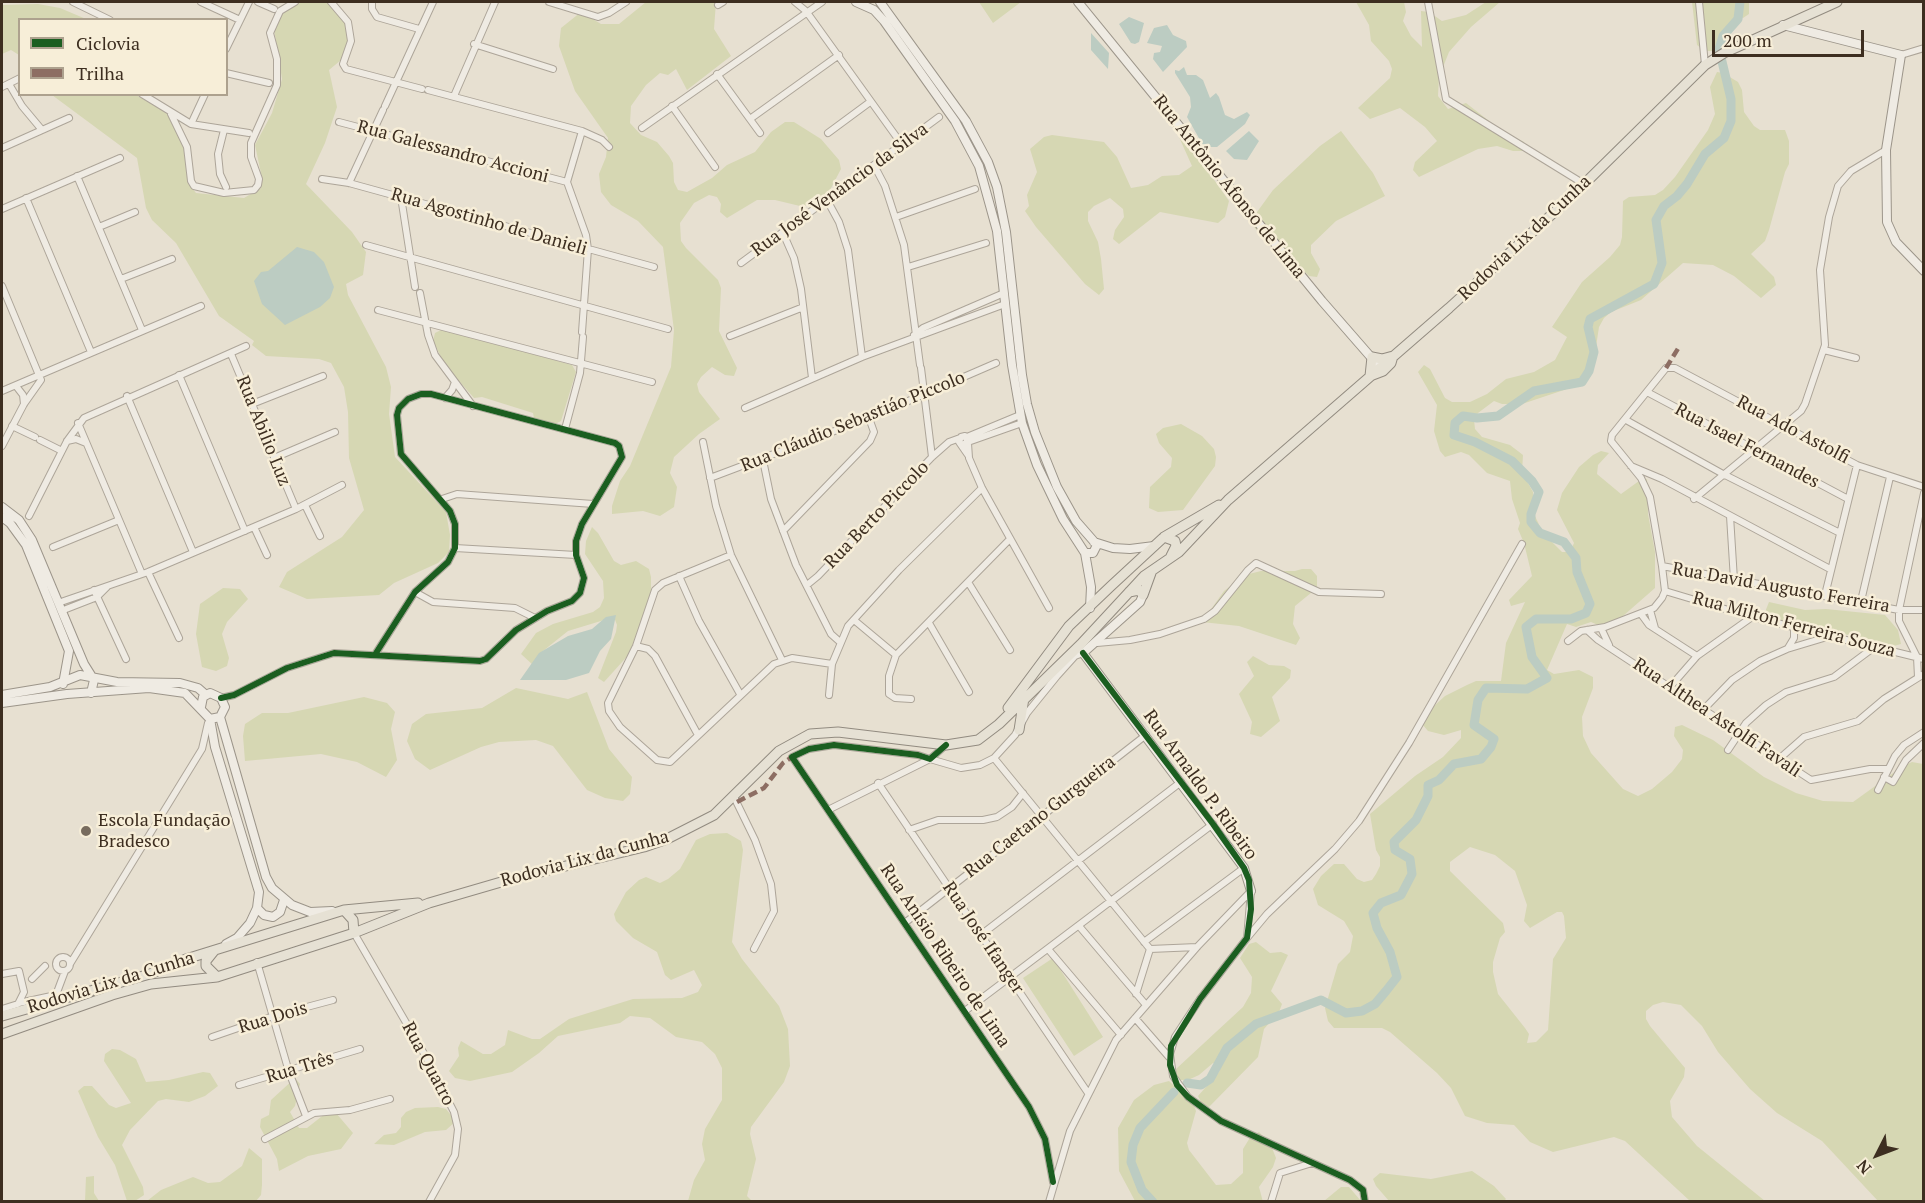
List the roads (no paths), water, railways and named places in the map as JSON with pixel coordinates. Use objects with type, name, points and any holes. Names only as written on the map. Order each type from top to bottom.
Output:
[{"type":"main road","points":[[856,2],[874,10],[884,21],[955,121],[980,165],[992,205],[1021,419],[1050,493],[1085,553],[1091,587],[1090,608]]},
{"type":"main road","points":[[880,2],[966,121],[997,187],[1006,232],[1022,375],[1035,432],[1069,509],[1094,542],[1095,551],[1085,553]]},
{"type":"main road","name":"Rua Antônio Afonso de Lima","points":[[1078,2],[1322,301],[1382,369]]},
{"type":"main road","name":"Rodovia Lix da Cunha","points":[[2,1034],[132,989],[217,977],[257,962],[354,933],[429,903],[508,880],[644,847],[702,822],[734,797],[779,751],[810,734],[838,732],[946,745],[978,740],[1084,640],[1128,592],[1192,539],[1228,500],[1370,376],[1391,363],[1393,356],[1584,184],[1708,62],[1783,25],[1837,2]]},
{"type":"main road","points":[[1783,25],[1901,55],[1886,150],[1887,222],[1896,242],[1923,271]]},
{"type":"main road","points":[[1370,376],[1372,357],[1382,359],[1393,356]]},
{"type":"main road","name":"Rodovia Lix da Cunha","points":[[990,731],[1070,626],[1164,537],[1228,500]]},
{"type":"main road","points":[[2,507],[11,512],[26,528],[84,664],[92,675],[95,685],[91,693]]},
{"type":"main road","points":[[2,517],[10,523],[26,544],[69,651],[64,681],[67,694]]},
{"type":"main road","points":[[1164,537],[1175,541],[1176,546],[1168,560]]},
{"type":"main road","points":[[1094,542],[1113,548],[1130,549],[1154,546]]},
{"type":"main road","points":[[1083,653],[1140,602],[1152,571]]},
{"type":"main road","points":[[1128,592],[1139,590],[1143,595]]},
{"type":"main road","points":[[1070,626],[1071,639],[1078,642],[1084,640]]},
{"type":"main road","name":"Rua Arnaldo P. Ribeiro","points":[[1083,653],[1213,824],[1244,868],[1251,891]]},
{"type":"main road","points":[[2,695],[50,687],[74,676],[92,675],[117,682],[180,683],[198,688],[206,695]]},
{"type":"main road","points":[[2,703],[67,694],[138,689],[185,693],[212,717],[262,867],[272,888],[284,900],[310,912],[344,910],[353,920],[354,933]]},
{"type":"main road","points":[[201,707],[201,700],[206,695],[214,693],[221,698],[225,707],[212,717]]},
{"type":"main road","points":[[1018,730],[1024,698]]},
{"type":"main road","points":[[212,717],[215,747],[256,878],[257,908],[250,923],[237,938],[214,951],[206,961],[211,973],[217,977]]},
{"type":"main road","points":[[257,908],[264,915],[273,917],[280,912],[284,900]]},
{"type":"main road","name":"Rodovia Lix da Cunha","points":[[4,1013],[150,974],[344,910],[429,903]]},
{"type":"main road","points":[[4,1013],[6,1023],[13,1030]]},
{"type":"street","points":[[73,2],[106,18]]},
{"type":"street","points":[[201,2],[240,20]]},
{"type":"street","points":[[228,46],[249,2]]},
{"type":"street","points":[[258,2],[274,9]]},
{"type":"street","points":[[171,114],[187,147],[191,181],[194,186],[224,193],[254,190],[259,179],[251,157],[251,143],[278,85],[277,59],[270,33],[280,11],[295,2]]},
{"type":"street","points":[[331,2],[348,22],[351,41],[343,64],[346,69],[582,131],[602,140],[609,147]]},
{"type":"street","points":[[372,2],[372,9],[377,17],[419,30]]},
{"type":"street","points":[[349,183],[433,2]]},
{"type":"street","points":[[454,96],[474,44],[495,2]]},
{"type":"street","points":[[549,2],[598,17],[626,2]]},
{"type":"street","points":[[795,2],[806,11],[903,146]]},
{"type":"street","points":[[642,128],[806,11],[822,2]]},
{"type":"street","points":[[1428,2],[1446,99],[1584,184]]},
{"type":"street","points":[[1699,2],[1708,62]]},
{"type":"street","points":[[89,18],[90,11]]},
{"type":"street","points":[[474,44],[553,69]]},
{"type":"street","points":[[1901,55],[1923,48]]},
{"type":"street","points":[[750,119],[839,55]]},
{"type":"street","points":[[228,73],[269,83]]},
{"type":"street","points":[[717,74],[760,133]]},
{"type":"street","points":[[2,87],[18,79]]},
{"type":"street","points":[[9,84],[22,106],[42,130]]},
{"type":"street","points":[[145,96],[171,114],[191,123],[249,134]]},
{"type":"street","points":[[191,123],[204,96]]},
{"type":"street","points":[[828,133],[870,102]]},
{"type":"street","points":[[672,106],[715,167]]},
{"type":"street","name":"Rua José Venâncio da Silva","points":[[741,263],[903,146],[939,117]]},
{"type":"street","points":[[2,148],[69,118]]},
{"type":"street","name":"Rua Galessandro Accioni","points":[[339,122],[567,182]]},
{"type":"street","points":[[224,130],[218,154],[220,174],[226,187]]},
{"type":"street","points":[[565,429],[582,363],[588,249],[586,236],[567,182],[582,131]]},
{"type":"street","points":[[1695,499],[1783,423],[1801,411],[1815,382],[1824,350],[1826,337],[1820,270],[1829,217],[1838,186],[1851,171],[1886,150]]},
{"type":"street","points":[[2,209],[120,158]]},
{"type":"street","points":[[875,166],[896,217],[908,267],[914,337],[921,366],[927,436],[932,457]]},
{"type":"street","points":[[77,176],[142,330]]},
{"type":"street","name":"Rua Agostinho de Danieli","points":[[322,179],[349,183],[654,267]]},
{"type":"street","points":[[896,217],[975,189]]},
{"type":"street","points":[[401,197],[408,257],[415,287]]},
{"type":"street","points":[[26,198],[90,352]]},
{"type":"street","points":[[827,200],[839,222],[848,250],[862,357]]},
{"type":"street","points":[[99,227],[135,212]]},
{"type":"street","points":[[783,232],[794,258],[801,289],[801,308],[812,378]]},
{"type":"street","points":[[908,267],[986,243]]},
{"type":"street","points":[[366,246],[584,304],[668,329]]},
{"type":"street","points":[[121,279],[172,259]]},
{"type":"street","points":[[2,286],[40,375],[40,383],[24,404],[2,446]]},
{"type":"street","points":[[420,293],[435,355],[473,406]]},
{"type":"street","points":[[914,337],[1004,293]]},
{"type":"street","points":[[745,408],[862,357],[1005,303]]},
{"type":"street","points":[[2,391],[201,306]]},
{"type":"street","points":[[730,336],[801,308]]},
{"type":"street","points":[[378,310],[652,382]]},
{"type":"street","points":[[29,516],[78,423],[91,413],[128,396],[246,346]]},
{"type":"street","points":[[1824,350],[1856,358]]},
{"type":"street","name":"Rua Abilio Luz","points":[[231,354],[296,509]]},
{"type":"street","name":"Rua Cláudio Sebastiáo Piccolo","points":[[710,478],[763,460],[869,418],[996,363]]},
{"type":"street","name":"Rua Ado Astolfi","points":[[1647,392],[1666,368],[1675,368],[1783,423],[1857,465],[1923,487]]},
{"type":"street","points":[[179,375],[245,531]]},
{"type":"street","points":[[252,404],[323,376]]},
{"type":"street","points":[[27,381],[32,393]]},
{"type":"street","points":[[445,398],[455,382]]},
{"type":"street","points":[[16,386],[24,404]]},
{"type":"street","points":[[1568,641],[1574,635],[1587,630],[1601,628],[1650,610],[1660,603],[1665,591],[1656,520],[1647,488],[1612,445],[1612,435],[1647,392]]},
{"type":"street","name":"Rua Isael Fernandes","points":[[1647,392],[1848,499]]},
{"type":"street","points":[[221,698],[234,695],[286,668],[322,656],[344,652],[376,653],[393,657],[480,661],[486,659],[516,630],[535,618],[572,601],[580,593],[584,578],[576,555],[579,532],[593,504],[620,463],[622,451],[615,442],[431,394],[414,395],[403,404],[397,415],[402,454],[442,499],[456,524],[455,548],[448,562],[415,592],[376,653]]},
{"type":"street","points":[[128,396],[193,552]]},
{"type":"street","points":[[783,531],[870,441],[874,432],[869,418]]},
{"type":"street","points":[[927,436],[946,445],[964,441],[1021,419]]},
{"type":"street","points":[[1626,420],[1723,474],[1840,533]]},
{"type":"street","points":[[78,423],[119,520],[179,638]]},
{"type":"street","points":[[12,426],[62,452]]},
{"type":"street","points":[[274,458],[335,432]]},
{"type":"street","points":[[67,441],[76,440],[86,443]]},
{"type":"street","points":[[964,441],[982,488],[1048,608]]},
{"type":"street","points":[[703,442],[710,478],[731,555],[782,660]]},
{"type":"street","name":"Rua Berto Piccolo","points":[[807,585],[946,445]]},
{"type":"street","points":[[763,460],[783,531],[828,627],[840,642]]},
{"type":"street","points":[[1629,465],[1662,479],[1695,499],[1830,568]]},
{"type":"street","points":[[1825,595],[1857,465]]},
{"type":"street","points":[[1861,602],[1890,477]]},
{"type":"street","points":[[1647,488],[1662,479]]},
{"type":"street","points":[[59,607],[245,531],[305,505],[342,485]]},
{"type":"street","points":[[829,695],[832,664],[844,633],[916,553],[982,488]]},
{"type":"street","points":[[1779,759],[1804,736],[1858,721],[1884,699],[1921,676],[1920,658],[1899,621],[1899,610],[1923,492]]},
{"type":"street","points":[[442,499],[457,494],[593,504]]},
{"type":"street","points":[[305,505],[320,536]]},
{"type":"street","points":[[1730,516],[1734,580]]},
{"type":"street","points":[[780,521],[796,519]]},
{"type":"street","points":[[53,547],[119,520]]},
{"type":"street","points":[[254,527],[267,555]]},
{"type":"street","points":[[911,699],[895,698],[889,694],[890,676],[896,655],[1010,539]]},
{"type":"street","points":[[1365,1202],[1363,1190],[1350,1180],[1221,1121],[1201,1108],[1177,1085],[1170,1057],[1175,1037],[1200,999],[1247,938],[1267,914],[1335,849],[1359,821],[1409,743],[1522,544]]},
{"type":"street","points":[[455,548],[576,555]]},
{"type":"street","points":[[731,555],[663,583],[655,590],[636,646],[611,694],[609,711],[612,718],[662,763],[670,762],[740,694],[782,660],[832,664]]},
{"type":"street","points":[[1096,643],[1121,642],[1160,634],[1204,619],[1215,611],[1256,563],[1319,591],[1381,594]]},
{"type":"street","name":"Rua David Augusto Ferreira","points":[[1662,566],[1899,610],[1923,610]]},
{"type":"street","points":[[679,576],[699,621],[740,694]]},
{"type":"street","points":[[968,582],[1010,650]]},
{"type":"street","name":"Rua Milton Ferreira Souza","points":[[1665,591],[1809,632],[1920,658]]},
{"type":"street","points":[[415,592],[433,603],[515,608],[535,618]]},
{"type":"street","points":[[96,593],[126,659]]},
{"type":"street","points":[[1650,610],[1655,627]]},
{"type":"street","points":[[1641,614],[1645,622],[1696,656]]},
{"type":"street","points":[[1670,687],[1696,656],[1752,617]]},
{"type":"street","points":[[854,620],[896,655]]},
{"type":"street","points":[[929,623],[969,692]]},
{"type":"street","points":[[828,627],[844,633]]},
{"type":"street","points":[[1787,649],[1794,638],[1794,627]]},
{"type":"street","points":[[1601,628],[1609,646]]},
{"type":"street","name":"Rua Althea Astolfi Favali","points":[[1587,630],[1813,781],[1870,769],[1888,769]]},
{"type":"street","points":[[1806,644],[1809,632]]},
{"type":"street","points":[[1704,709],[1741,673],[1787,649],[1829,636]]},
{"type":"street","points":[[1854,662],[1859,644]]},
{"type":"street","points":[[636,646],[648,650],[655,656],[698,735]]},
{"type":"street","points":[[1728,750],[1738,733],[1755,714],[1778,697],[1834,676],[1874,648]]},
{"type":"street","points":[[930,759],[961,768],[970,768],[994,758],[1018,730],[1041,695],[1075,656],[1083,653]]},
{"type":"street","points":[[225,707],[234,695]]},
{"type":"street","points":[[60,998],[65,971],[202,749],[212,717]]},
{"type":"street","points":[[1878,789],[1904,745],[1923,732]]},
{"type":"street","name":"Rua Caetano Gurgueira","points":[[906,922],[1146,735]]},
{"type":"street","points":[[1884,777],[1893,782],[1906,760],[1923,743]]},
{"type":"street","points":[[828,810],[930,759],[946,745]]},
{"type":"street","name":"Rua Anísio Ribeiro de Lima","points":[[930,759],[918,755],[834,746],[809,749],[792,757],[906,922],[1041,1128],[1053,1182]]},
{"type":"street","points":[[202,749],[215,747]]},
{"type":"street","points":[[994,758],[1150,949]]},
{"type":"street","points":[[982,934],[1076,859],[1181,782]]},
{"type":"street","name":"Rua José Ifanger","points":[[878,783],[1088,1093]]},
{"type":"street","name":"Rua Caetano Gurgueira","points":[[909,830],[938,820],[983,820],[997,817],[1012,807],[1023,794]]},
{"type":"street","points":[[734,797],[755,840],[771,884],[774,911],[754,949]]},
{"type":"street","points":[[965,1011],[1213,824]]},
{"type":"street","points":[[1144,942],[1244,868]]},
{"type":"street","points":[[1049,1202],[1053,1182],[1070,1131],[1088,1093],[1121,1035],[1197,947],[1251,891]]},
{"type":"street","name":"Rua Arnaldo P. Ribeiro","points":[[1247,938],[1251,891]]},
{"type":"street","points":[[1079,926],[1146,1005]]},
{"type":"street","name":"Rua Quatro","points":[[354,933],[426,1057],[454,1112],[458,1129],[455,1155],[429,1202]]},
{"type":"street","points":[[1150,949],[1197,947]]},
{"type":"street","points":[[1048,949],[1121,1035]]},
{"type":"street","points":[[1136,994],[1150,949]]},
{"type":"street","points":[[65,971],[58,968],[57,961],[66,958],[70,964]]},
{"type":"street","points":[[257,962],[289,1072],[306,1116]]},
{"type":"street","points":[[32,979],[45,966]]},
{"type":"street","points":[[2,974],[16,970],[21,975],[24,994],[18,1004],[4,1013]]},
{"type":"street","name":"Rua Dois","points":[[212,1037],[273,1016],[333,1000]]},
{"type":"street","points":[[18,1004],[41,1003]]},
{"type":"street","points":[[1134,1018],[1170,1057]]},
{"type":"street","name":"Rua Três","points":[[239,1085],[360,1049]]},
{"type":"street","points":[[265,1139],[306,1116],[350,1110],[390,1099]]},
{"type":"street","points":[[1271,1202],[1280,1173],[1312,1163]]},
{"type":"waterway","points":[[1187,1083],[1201,1085],[1210,1079],[1227,1048],[1256,1024],[1321,1000],[1346,1013],[1362,1011],[1375,1004],[1397,977],[1390,952],[1377,928],[1373,913],[1381,903],[1401,895],[1412,874],[1410,859],[1395,850],[1394,842],[1416,820],[1428,796],[1428,785],[1439,780],[1454,764],[1481,759],[1491,747],[1494,739],[1474,725],[1478,700],[1486,688],[1527,689],[1547,678],[1532,657],[1526,627],[1536,619],[1571,619],[1586,613],[1590,604],[1577,572],[1576,558],[1564,542],[1540,533],[1531,522],[1531,514],[1539,492],[1532,481],[1512,461],[1475,442],[1454,435],[1455,423],[1463,416],[1477,418],[1498,416],[1534,391],[1582,382],[1589,371],[1594,352],[1588,327],[1590,319],[1654,284],[1662,263],[1656,220],[1664,206],[1687,184],[1705,154],[1724,138],[1731,121],[1731,99],[1719,49],[1723,36],[1738,19],[1740,2]]},
{"type":"waterway","points":[[1153,1202],[1142,1190],[1131,1162],[1133,1145],[1140,1128],[1174,1092]]},
{"type":"place","name":"Escola Fundação Bradesco","points":[[86,831]]}]
